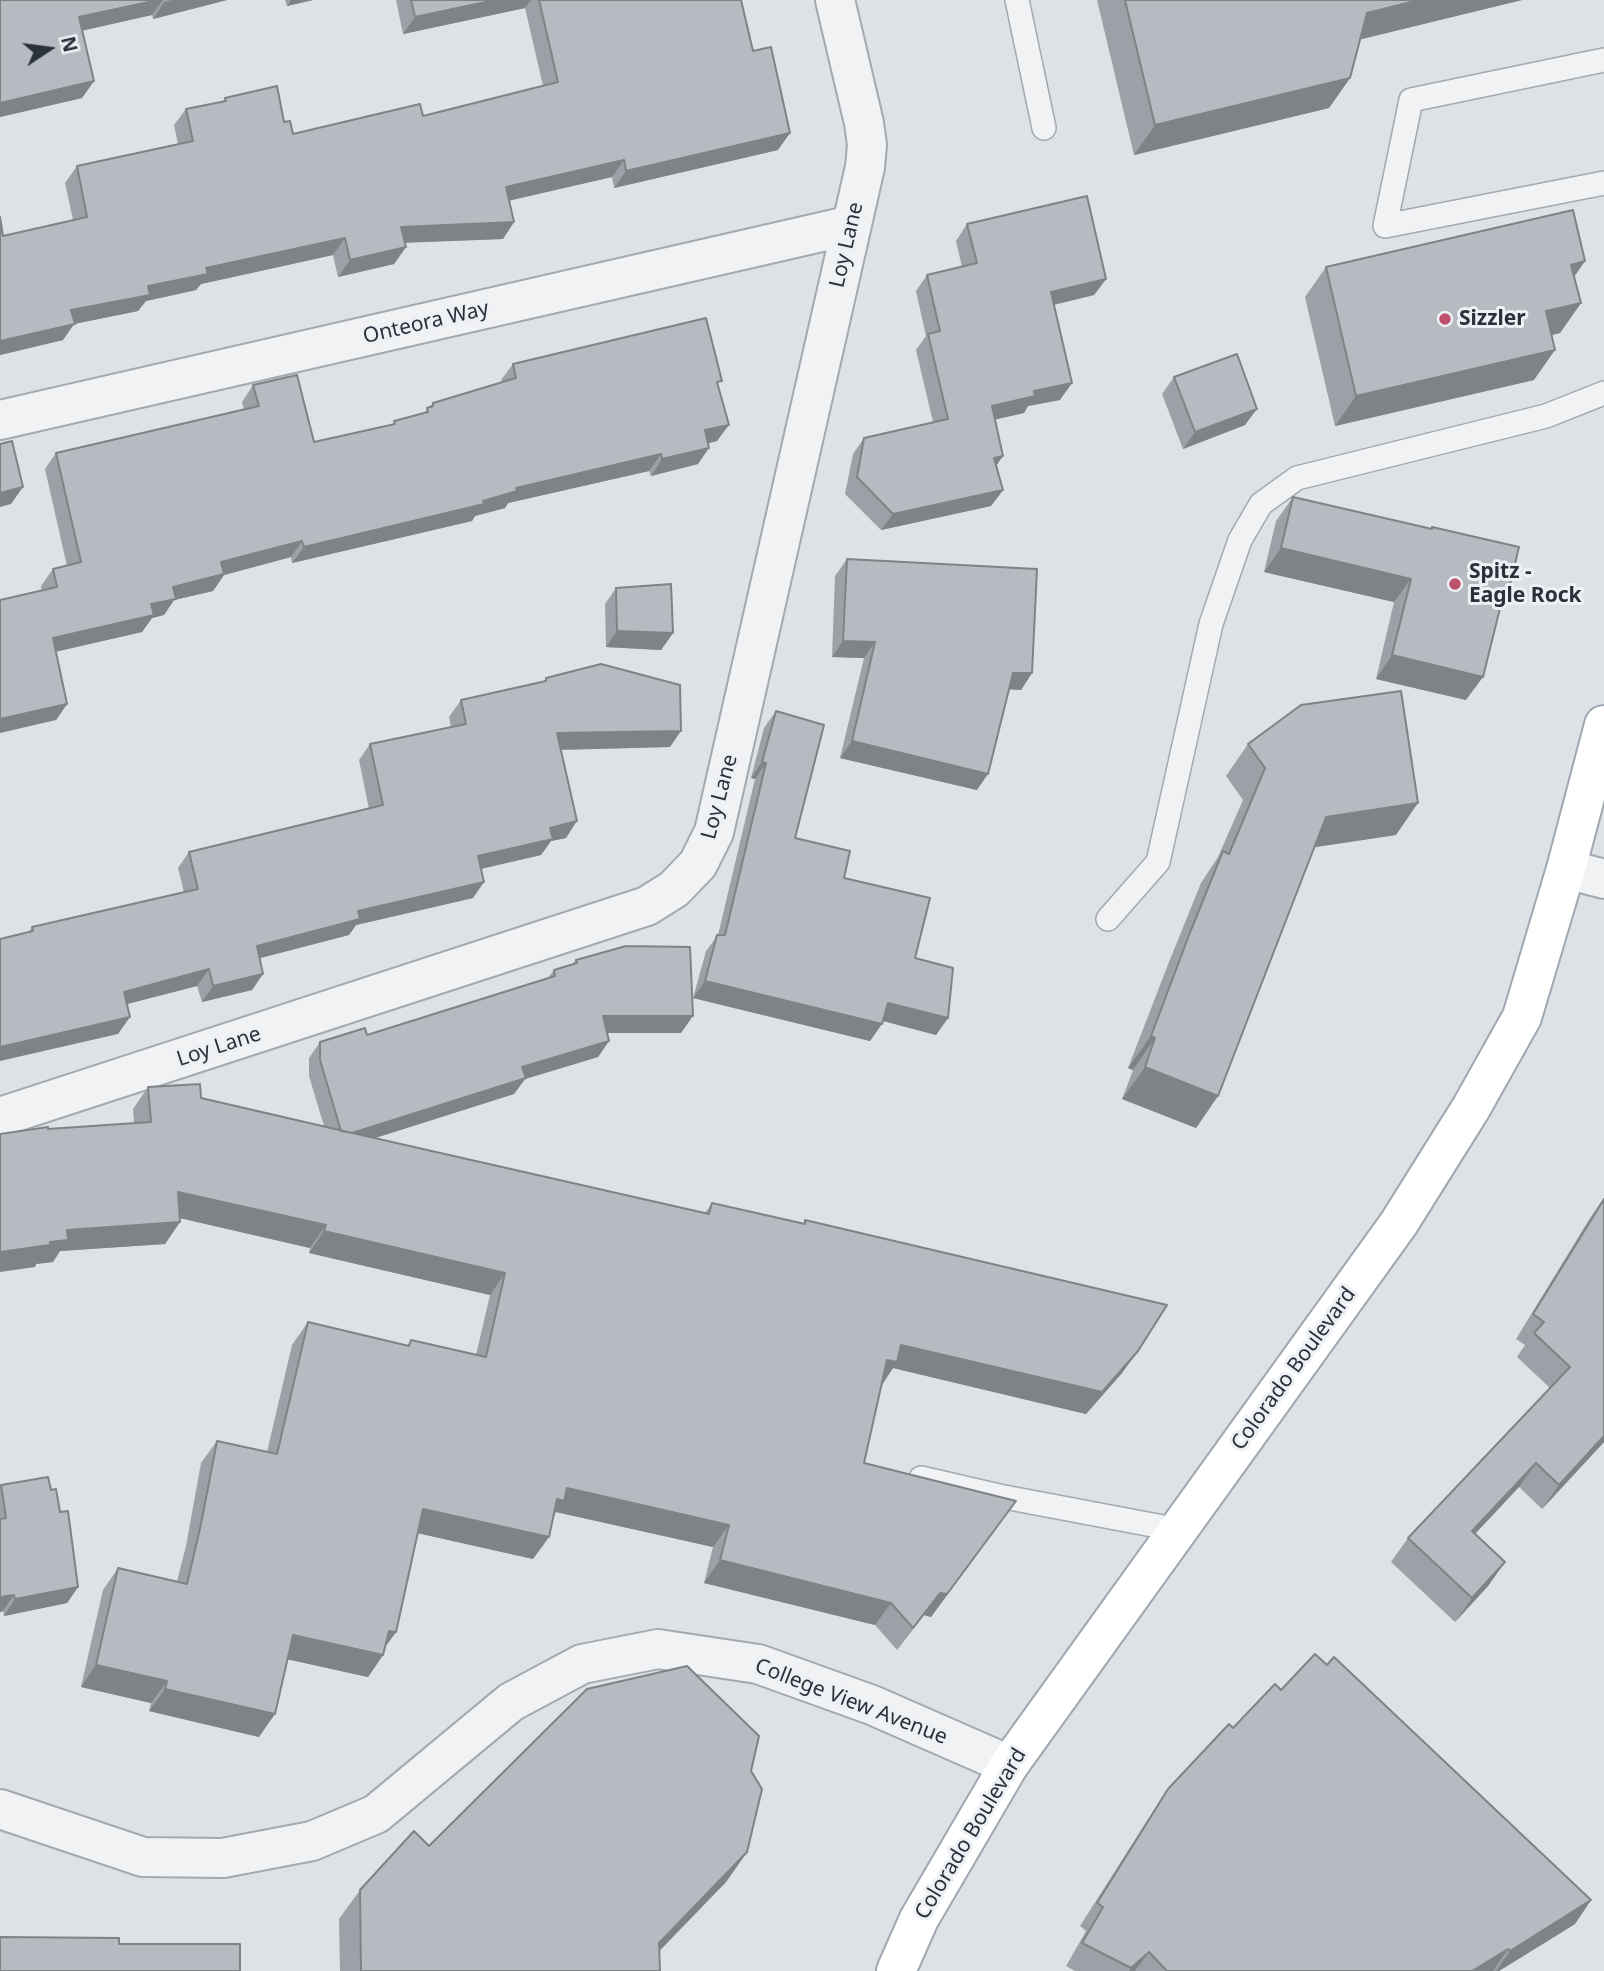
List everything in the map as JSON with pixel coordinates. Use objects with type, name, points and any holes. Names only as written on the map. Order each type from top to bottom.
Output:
[{"type":"main road","name":"Colorado Boulevard","points":[[904,1968],[919,1919],[1009,1765],[1399,1223],[1471,1108],[1522,1017],[1566,869],[1604,724]]},
{"type":"street","name":"Loy Lane","points":[[0,1117],[647,906],[674,889],[698,864],[714,832],[865,167],[867,145],[835,0]]},
{"type":"street","name":"Onteora Way","points":[[0,420],[852,225]]},
{"type":"street","points":[[1566,869],[1604,879]]},
{"type":"street","name":"College View Avenue","points":[[0,1809],[143,1857],[223,1858],[312,1841],[376,1814],[511,1702],[582,1664],[658,1649],[758,1664],[872,1705],[1009,1765]]},
{"type":"lane","points":[[1017,0],[1044,128]]},
{"type":"lane","points":[[1604,60],[1411,100],[1385,226],[1604,183]]},
{"type":"lane","points":[[1108,919],[1158,862],[1211,624],[1240,540],[1261,504],[1297,478],[1546,416],[1604,393]]},
{"type":"lane","points":[[897,1473],[999,1496],[1179,1530]]},
{"type":"building","points":[[0,0],[158,0],[79,17],[94,81],[0,103]]},
{"type":"building","points":[[411,0],[495,0],[415,17]]},
{"type":"building","points":[[539,0],[741,0],[753,51],[771,47],[790,133],[626,171],[624,160],[506,187],[514,222],[401,227],[406,247],[350,260],[345,238],[206,268],[208,274],[148,286],[150,295],[71,310],[75,324],[0,341],[0,217],[3,236],[87,217],[77,166],[193,141],[186,109],[277,86],[284,122],[290,121],[293,134],[420,104],[423,116],[558,82]]},
{"type":"building","points":[[1125,0],[1419,0],[1367,13],[1350,78],[1155,125]]},
{"type":"building","points":[[1087,196],[1106,279],[1051,292],[1072,383],[1034,391],[1035,396],[992,406],[1003,456],[994,458],[1003,490],[893,514],[857,477],[864,438],[948,419],[928,334],[940,331],[927,275],[977,263],[967,224]]},
{"type":"building","points":[[1573,210],[1585,261],[1571,265],[1581,303],[1546,311],[1555,350],[1356,396],[1326,267]]},
{"type":"building","points":[[706,318],[722,381],[717,382],[729,425],[705,430],[709,448],[662,459],[661,454],[516,488],[517,491],[483,501],[484,504],[304,547],[302,541],[221,562],[224,574],[173,587],[176,599],[151,604],[154,615],[53,638],[67,704],[0,719],[0,600],[57,587],[53,569],[81,562],[56,453],[259,406],[253,385],[297,375],[314,442],[395,424],[394,421],[428,412],[427,408],[433,406],[433,403],[516,378],[513,364]]},
{"type":"building","points":[[1237,354],[1257,409],[1195,432],[1174,377]]},
{"type":"building","points":[[12,441],[23,487],[0,493],[0,444]]},
{"type":"building","points":[[1293,497],[1519,547],[1506,601],[1502,600],[1483,677],[1392,655],[1411,579],[1281,548]]},
{"type":"building","points":[[847,559],[1037,569],[1032,673],[1013,673],[988,774],[852,741],[875,642],[843,641]]},
{"type":"building","points":[[671,584],[673,633],[617,631],[616,588]]},
{"type":"building","points":[[601,664],[680,685],[681,731],[557,733],[577,821],[550,828],[553,839],[478,856],[484,882],[358,911],[360,919],[257,946],[263,974],[213,986],[209,969],[124,992],[130,1017],[0,1047],[0,939],[33,931],[32,927],[198,889],[189,852],[383,805],[370,744],[466,724],[461,700],[546,681],[546,678]]},
{"type":"building","points":[[1401,691],[1418,803],[1326,817],[1218,1096],[1145,1067],[1155,1038],[1151,1036],[1191,930],[1223,851],[1229,854],[1265,768],[1248,744],[1301,705]]},
{"type":"building","points":[[776,711],[824,725],[795,838],[850,851],[844,878],[930,898],[915,958],[953,968],[948,1018],[888,1003],[882,1024],[705,981],[717,935],[725,935],[766,763],[762,762]]},
{"type":"building","points":[[626,946],[690,947],[693,1016],[603,1016],[609,1041],[522,1067],[526,1078],[352,1133],[341,1131],[320,1060],[320,1042],[365,1028],[367,1035],[555,976],[554,970],[577,963],[576,960]]},
{"type":"building","points":[[200,1084],[201,1098],[348,1132],[709,1214],[712,1203],[805,1224],[805,1220],[1167,1305],[1138,1351],[1102,1392],[901,1345],[897,1362],[887,1360],[864,1463],[1016,1501],[947,1594],[940,1593],[913,1628],[891,1603],[720,1560],[729,1525],[567,1488],[564,1501],[557,1499],[549,1537],[423,1509],[396,1632],[389,1631],[383,1655],[293,1635],[275,1714],[165,1689],[167,1681],[96,1665],[118,1568],[187,1584],[217,1441],[277,1454],[308,1322],[409,1346],[411,1340],[486,1357],[505,1273],[324,1231],[326,1225],[178,1192],[180,1222],[67,1230],[68,1240],[0,1252],[0,1134],[48,1127],[151,1122],[148,1087]]},
{"type":"building","points":[[1604,1199],[1604,1436],[1559,1485],[1536,1463],[1472,1531],[1505,1562],[1472,1598],[1408,1538],[1570,1367],[1534,1333],[1544,1322],[1533,1314]]},
{"type":"building","points":[[48,1477],[51,1490],[56,1489],[60,1512],[68,1511],[78,1587],[15,1599],[14,1595],[0,1597],[0,1519],[6,1518],[1,1485]]},
{"type":"building","points":[[1315,1654],[1327,1665],[1334,1657],[1591,1900],[1510,1951],[1508,1949],[1472,1971],[1167,1971],[1149,1952],[1131,1968],[1082,1943],[1103,1907],[1097,1903],[1168,1789],[1229,1724],[1233,1728],[1275,1684],[1281,1690]]},
{"type":"building","points":[[687,1666],[759,1736],[751,1771],[762,1789],[747,1852],[659,1943],[660,1971],[361,1971],[360,1890],[414,1831],[429,1846],[587,1689]]},
{"type":"building","points":[[0,1937],[119,1938],[119,1944],[240,1944],[240,1971],[0,1971]]},
{"type":"place","name":"Sizzler","points":[[1445,319]]},
{"type":"place","name":"Spitz - Eagle Rock","points":[[1455,584]]}]
